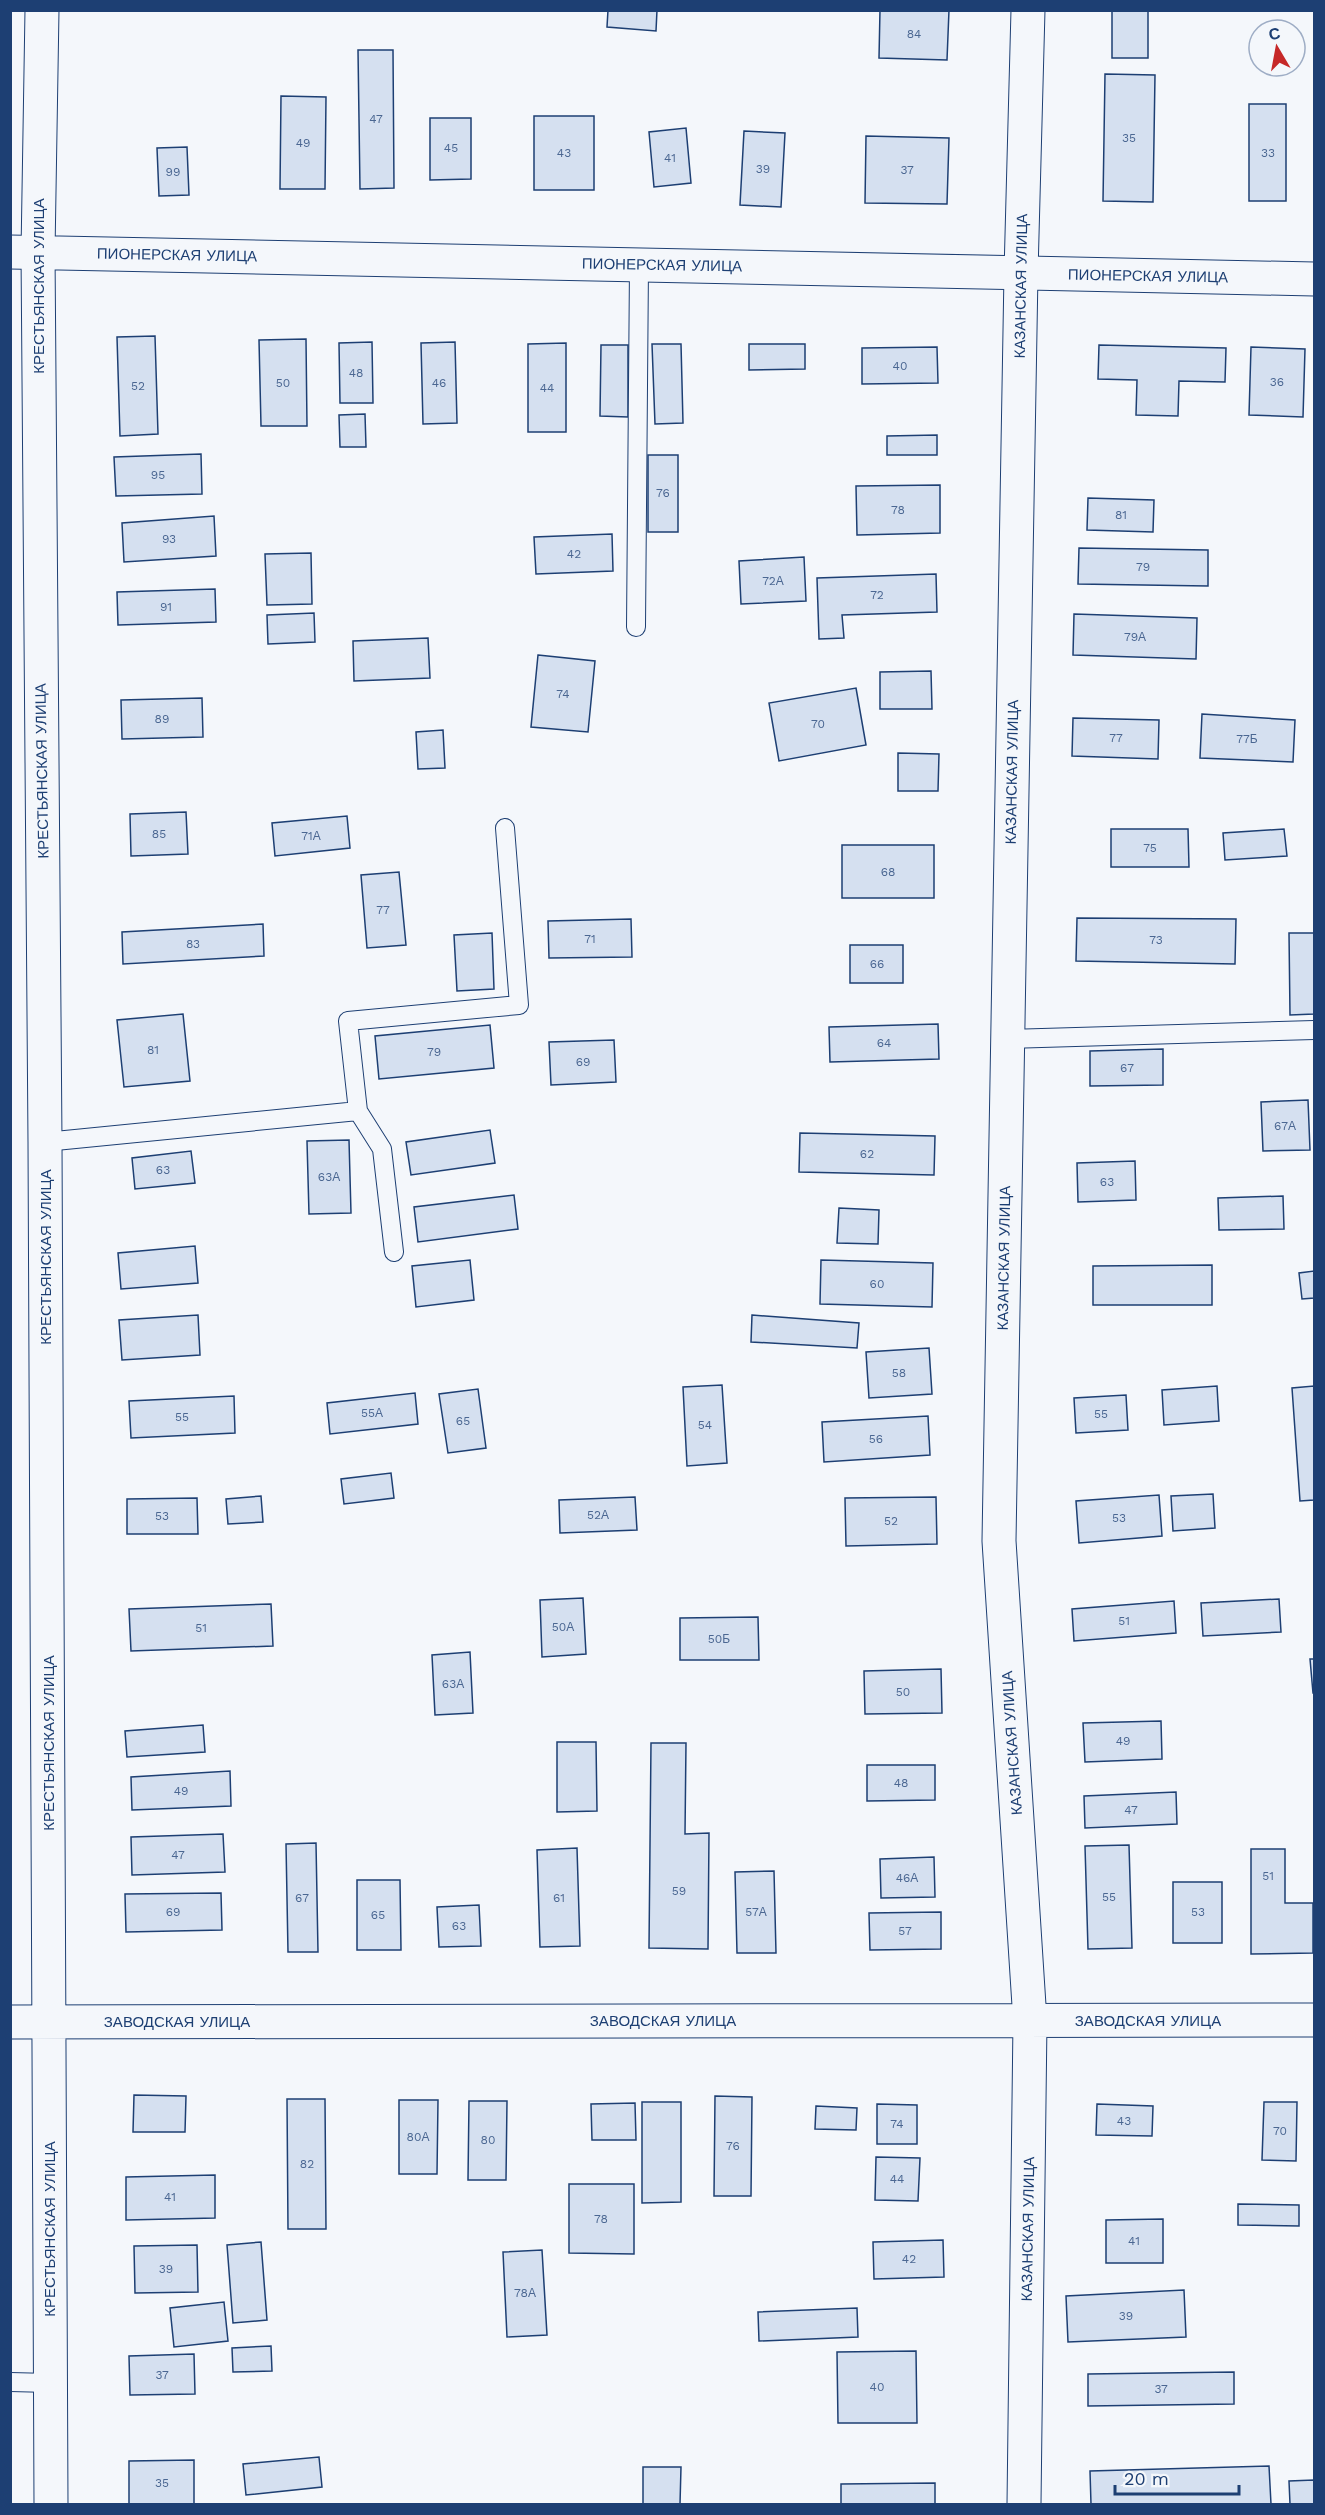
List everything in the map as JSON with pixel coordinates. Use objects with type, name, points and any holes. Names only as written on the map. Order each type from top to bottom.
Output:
[{"type":"street","name":"КРЕСТЬЯНСКАЯ УЛИЦА","points":[[42,10],[24,252],[45,1142],[51,2505]]},
{"type":"street","name":"КАЗАНСКАЯ УЛИЦА","points":[[1024,2505],[1030,2021],[999,1541],[1021,273],[1028,10]]},
{"type":"street","name":"ПИОНЕРСКАЯ УЛИЦА","points":[[24,252],[1314,279]]},
{"type":"street","name":"ЗАВОДСКАЯ УЛИЦА","points":[[10,2022],[1314,2020]]},
{"type":"lane","points":[[636,627],[639,265]]},
{"type":"lane","points":[[394,1252],[382,1149],[358,1111],[348,1021],[519,1005],[505,828]]},
{"type":"lane","points":[[1007,1039],[1314,1030]]},
{"type":"lane","points":[[45,1142],[358,1111]]},
{"type":"lane","points":[[10,2382],[50,2383]]},
{"type":"building","points":[[608,10],[657,10],[656,31],[607,27]]},
{"type":"building","points":[[880,10],[949,10],[947,60],[879,58]]},
{"type":"building","points":[[1112,10],[1148,10],[1148,58],[1112,58]]},
{"type":"building","points":[[358,50],[393,50],[394,188],[360,189]]},
{"type":"building","points":[[1105,74],[1155,75],[1153,202],[1103,201]]},
{"type":"building","points":[[281,96],[326,97],[325,189],[280,189]]},
{"type":"building","points":[[1249,104],[1286,104],[1286,201],[1249,201]]},
{"type":"building","points":[[534,116],[594,116],[594,190],[534,190]]},
{"type":"building","points":[[430,118],[471,118],[471,179],[430,180]]},
{"type":"building","points":[[686,128],[691,183],[654,187],[649,132]]},
{"type":"building","points":[[744,131],[785,133],[781,207],[740,205]]},
{"type":"building","points":[[866,136],[949,138],[947,204],[865,203]]},
{"type":"building","points":[[187,147],[189,195],[159,196],[157,148]]},
{"type":"building","points":[[155,336],[158,434],[120,436],[117,337]]},
{"type":"building","points":[[306,339],[307,426],[261,426],[259,340]]},
{"type":"building","points":[[372,342],[373,403],[340,403],[339,343]]},
{"type":"building","points":[[455,342],[457,423],[423,424],[421,343]]},
{"type":"building","points":[[566,343],[566,432],[528,432],[528,344]]},
{"type":"building","points":[[652,344],[681,344],[683,423],[655,424]]},
{"type":"building","points":[[749,344],[805,344],[805,369],[749,370]]},
{"type":"building","points":[[601,345],[628,345],[628,417],[600,416]]},
{"type":"building","points":[[1099,345],[1226,348],[1225,382],[1179,381],[1178,416],[1136,415],[1137,380],[1098,379]]},
{"type":"building","points":[[937,347],[938,383],[862,384],[862,348]]},
{"type":"building","points":[[1251,347],[1305,349],[1303,417],[1249,415]]},
{"type":"building","points":[[365,414],[366,447],[340,447],[339,415]]},
{"type":"building","points":[[937,435],[937,455],[887,455],[887,436]]},
{"type":"building","points":[[201,454],[202,494],[116,496],[114,457]]},
{"type":"building","points":[[648,455],[678,455],[678,532],[648,532]]},
{"type":"building","points":[[940,485],[940,533],[857,535],[856,486]]},
{"type":"building","points":[[1088,498],[1154,500],[1153,532],[1087,530]]},
{"type":"building","points":[[214,516],[216,556],[124,562],[122,523]]},
{"type":"building","points":[[612,534],[613,571],[536,574],[534,537]]},
{"type":"building","points":[[1079,548],[1208,550],[1208,586],[1078,584]]},
{"type":"building","points":[[311,553],[312,604],[267,605],[265,554]]},
{"type":"building","points":[[804,557],[806,601],[741,604],[739,561]]},
{"type":"building","points":[[936,574],[937,612],[842,615],[844,638],[819,639],[817,578]]},
{"type":"building","points":[[215,589],[216,622],[118,625],[117,592]]},
{"type":"building","points":[[314,613],[315,642],[268,644],[267,615]]},
{"type":"building","points":[[1074,614],[1197,618],[1196,659],[1073,655]]},
{"type":"building","points":[[428,638],[430,678],[354,681],[353,641]]},
{"type":"building","points":[[538,655],[595,661],[588,732],[531,727]]},
{"type":"building","points":[[931,671],[932,709],[880,709],[880,672]]},
{"type":"building","points":[[856,688],[866,745],[779,761],[769,703]]},
{"type":"building","points":[[202,698],[203,737],[122,739],[121,700]]},
{"type":"building","points":[[1202,714],[1295,720],[1293,762],[1200,758]]},
{"type":"building","points":[[1073,718],[1159,720],[1158,759],[1072,756]]},
{"type":"building","points":[[443,730],[445,768],[418,769],[416,732]]},
{"type":"building","points":[[898,753],[939,754],[938,791],[898,791]]},
{"type":"building","points":[[186,812],[188,854],[131,856],[130,814]]},
{"type":"building","points":[[347,816],[350,848],[275,856],[272,823]]},
{"type":"building","points":[[1111,829],[1188,829],[1189,867],[1111,867]]},
{"type":"building","points":[[1284,829],[1287,856],[1225,860],[1223,833]]},
{"type":"building","points":[[842,845],[934,845],[934,898],[842,898]]},
{"type":"building","points":[[399,872],[406,945],[367,948],[361,875]]},
{"type":"building","points":[[1077,918],[1236,919],[1235,964],[1076,961]]},
{"type":"building","points":[[631,919],[632,957],[549,958],[548,921]]},
{"type":"building","points":[[263,924],[264,956],[123,964],[122,932]]},
{"type":"building","points":[[492,933],[494,989],[457,991],[454,935]]},
{"type":"building","points":[[1289,933],[1314,933],[1314,1014],[1290,1015]]},
{"type":"building","points":[[850,945],[903,945],[903,983],[850,983]]},
{"type":"building","points":[[183,1014],[190,1081],[124,1087],[117,1020]]},
{"type":"building","points":[[938,1024],[939,1059],[830,1062],[829,1027]]},
{"type":"building","points":[[490,1025],[494,1068],[379,1079],[375,1036]]},
{"type":"building","points":[[614,1040],[616,1082],[551,1085],[549,1042]]},
{"type":"building","points":[[1163,1049],[1163,1085],[1090,1086],[1090,1051]]},
{"type":"building","points":[[1308,1100],[1310,1150],[1263,1151],[1261,1102]]},
{"type":"building","points":[[490,1130],[495,1163],[411,1175],[406,1142]]},
{"type":"building","points":[[800,1133],[935,1136],[934,1175],[799,1172]]},
{"type":"building","points":[[349,1140],[351,1213],[309,1214],[307,1141]]},
{"type":"building","points":[[191,1151],[195,1183],[135,1189],[132,1158]]},
{"type":"building","points":[[1135,1161],[1136,1200],[1078,1202],[1077,1163]]},
{"type":"building","points":[[514,1195],[518,1229],[418,1242],[414,1207]]},
{"type":"building","points":[[1283,1196],[1284,1229],[1219,1230],[1218,1198]]},
{"type":"building","points":[[839,1208],[879,1210],[878,1244],[837,1243]]},
{"type":"building","points":[[195,1246],[198,1283],[121,1289],[118,1253]]},
{"type":"building","points":[[470,1260],[474,1300],[416,1307],[412,1266]]},
{"type":"building","points":[[821,1260],[933,1263],[932,1307],[820,1304]]},
{"type":"building","points":[[1212,1265],[1212,1305],[1093,1305],[1093,1266]]},
{"type":"building","points":[[1314,1271],[1314,1298],[1302,1299],[1299,1273]]},
{"type":"building","points":[[198,1315],[200,1355],[122,1360],[119,1320]]},
{"type":"building","points":[[752,1315],[859,1323],[857,1348],[751,1342]]},
{"type":"building","points":[[929,1348],[932,1394],[869,1398],[866,1352]]},
{"type":"building","points":[[722,1385],[727,1463],[687,1466],[683,1387]]},
{"type":"building","points":[[1217,1386],[1219,1421],[1164,1425],[1162,1390]]},
{"type":"building","points":[[1314,1386],[1314,1500],[1300,1501],[1292,1388]]},
{"type":"building","points":[[478,1389],[486,1448],[448,1453],[439,1394]]},
{"type":"building","points":[[415,1393],[418,1424],[330,1434],[327,1403]]},
{"type":"building","points":[[1126,1395],[1128,1430],[1076,1433],[1074,1398]]},
{"type":"building","points":[[234,1396],[235,1433],[131,1438],[129,1401]]},
{"type":"building","points":[[928,1416],[930,1455],[824,1462],[822,1422]]},
{"type":"building","points":[[391,1473],[394,1498],[344,1504],[341,1479]]},
{"type":"building","points":[[1213,1494],[1215,1528],[1173,1531],[1171,1496]]},
{"type":"building","points":[[1159,1495],[1162,1536],[1079,1543],[1076,1501]]},
{"type":"building","points":[[261,1496],[263,1522],[228,1524],[226,1499]]},
{"type":"building","points":[[635,1497],[637,1530],[560,1533],[559,1500]]},
{"type":"building","points":[[936,1497],[937,1544],[846,1546],[845,1498]]},
{"type":"building","points":[[197,1498],[198,1534],[127,1534],[127,1499]]},
{"type":"building","points":[[583,1598],[586,1654],[542,1657],[540,1600]]},
{"type":"building","points":[[1279,1599],[1281,1632],[1203,1636],[1201,1603]]},
{"type":"building","points":[[1174,1601],[1176,1633],[1074,1641],[1072,1609]]},
{"type":"building","points":[[271,1604],[273,1646],[131,1651],[129,1609]]},
{"type":"building","points":[[758,1617],[759,1660],[680,1660],[680,1618]]},
{"type":"building","points":[[470,1652],[473,1713],[435,1715],[432,1655]]},
{"type":"building","points":[[1310,1659],[1314,1659],[1314,1693],[1313,1693]]},
{"type":"building","points":[[941,1669],[942,1713],[865,1714],[864,1671]]},
{"type":"building","points":[[1161,1721],[1162,1759],[1085,1762],[1083,1723]]},
{"type":"building","points":[[203,1725],[205,1752],[127,1757],[125,1731]]},
{"type":"building","points":[[557,1742],[596,1742],[597,1811],[557,1812]]},
{"type":"building","points":[[651,1743],[686,1743],[685,1834],[709,1833],[708,1949],[649,1948]]},
{"type":"building","points":[[867,1765],[935,1765],[935,1800],[867,1801]]},
{"type":"building","points":[[230,1771],[231,1806],[132,1810],[131,1777]]},
{"type":"building","points":[[1176,1792],[1177,1824],[1085,1828],[1084,1796]]},
{"type":"building","points":[[223,1834],[225,1872],[132,1875],[131,1837]]},
{"type":"building","points":[[316,1843],[318,1952],[288,1952],[286,1844]]},
{"type":"building","points":[[1129,1845],[1132,1948],[1088,1949],[1085,1846]]},
{"type":"building","points":[[577,1848],[580,1946],[540,1947],[537,1850]]},
{"type":"building","points":[[1251,1849],[1285,1849],[1285,1903],[1313,1903],[1313,1953],[1251,1954]]},
{"type":"building","points":[[934,1857],[935,1897],[881,1898],[880,1859]]},
{"type":"building","points":[[774,1871],[776,1953],[737,1953],[735,1872]]},
{"type":"building","points":[[357,1880],[400,1880],[401,1950],[357,1950]]},
{"type":"building","points":[[1173,1882],[1222,1882],[1222,1943],[1173,1943]]},
{"type":"building","points":[[221,1893],[222,1930],[126,1932],[125,1894]]},
{"type":"building","points":[[479,1905],[481,1946],[439,1947],[437,1907]]},
{"type":"building","points":[[941,1912],[941,1949],[870,1950],[869,1913]]},
{"type":"building","points":[[134,2095],[186,2096],[185,2132],[133,2132]]},
{"type":"building","points":[[715,2096],[752,2097],[751,2196],[714,2196]]},
{"type":"building","points":[[287,2099],[325,2099],[326,2229],[288,2229]]},
{"type":"building","points":[[399,2100],[438,2100],[437,2174],[399,2174]]},
{"type":"building","points":[[469,2101],[507,2101],[506,2180],[468,2180]]},
{"type":"building","points":[[642,2102],[681,2102],[681,2202],[642,2203]]},
{"type":"building","points":[[1264,2102],[1297,2102],[1296,2161],[1262,2160]]},
{"type":"building","points":[[635,2103],[636,2140],[592,2140],[591,2104]]},
{"type":"building","points":[[877,2104],[917,2105],[917,2144],[877,2144]]},
{"type":"building","points":[[1097,2104],[1153,2106],[1152,2136],[1096,2135]]},
{"type":"building","points":[[816,2106],[857,2108],[856,2130],[815,2129]]},
{"type":"building","points":[[876,2157],[920,2158],[918,2201],[875,2200]]},
{"type":"building","points":[[215,2175],[215,2218],[126,2220],[126,2177]]},
{"type":"building","points":[[569,2184],[634,2184],[634,2254],[569,2253]]},
{"type":"building","points":[[1238,2204],[1299,2205],[1299,2226],[1238,2225]]},
{"type":"building","points":[[1163,2219],[1163,2263],[1106,2263],[1106,2220]]},
{"type":"building","points":[[943,2240],[944,2277],[874,2279],[873,2242]]},
{"type":"building","points":[[261,2242],[267,2320],[233,2323],[227,2245]]},
{"type":"building","points":[[197,2245],[198,2292],[135,2293],[134,2246]]},
{"type":"building","points":[[542,2250],[547,2335],[507,2337],[503,2252]]},
{"type":"building","points":[[1184,2290],[1186,2337],[1068,2342],[1066,2296]]},
{"type":"building","points":[[224,2302],[228,2341],[174,2347],[170,2308]]},
{"type":"building","points":[[857,2308],[858,2337],[759,2341],[758,2312]]},
{"type":"building","points":[[271,2346],[272,2371],[233,2372],[232,2348]]},
{"type":"building","points":[[916,2351],[917,2423],[838,2423],[837,2352]]},
{"type":"building","points":[[194,2354],[195,2394],[130,2395],[129,2356]]},
{"type":"building","points":[[1234,2372],[1234,2404],[1088,2406],[1088,2374]]},
{"type":"building","points":[[319,2457],[322,2487],[246,2495],[243,2464]]},
{"type":"building","points":[[194,2460],[194,2504],[129,2504],[129,2461]]},
{"type":"building","points":[[1269,2466],[1271,2504],[1091,2504],[1090,2471]]},
{"type":"building","points":[[643,2467],[681,2467],[680,2504],[643,2504]]},
{"type":"building","points":[[1314,2480],[1314,2504],[1290,2504],[1289,2481]]},
{"type":"building","points":[[935,2483],[935,2504],[841,2504],[841,2484]]}]
